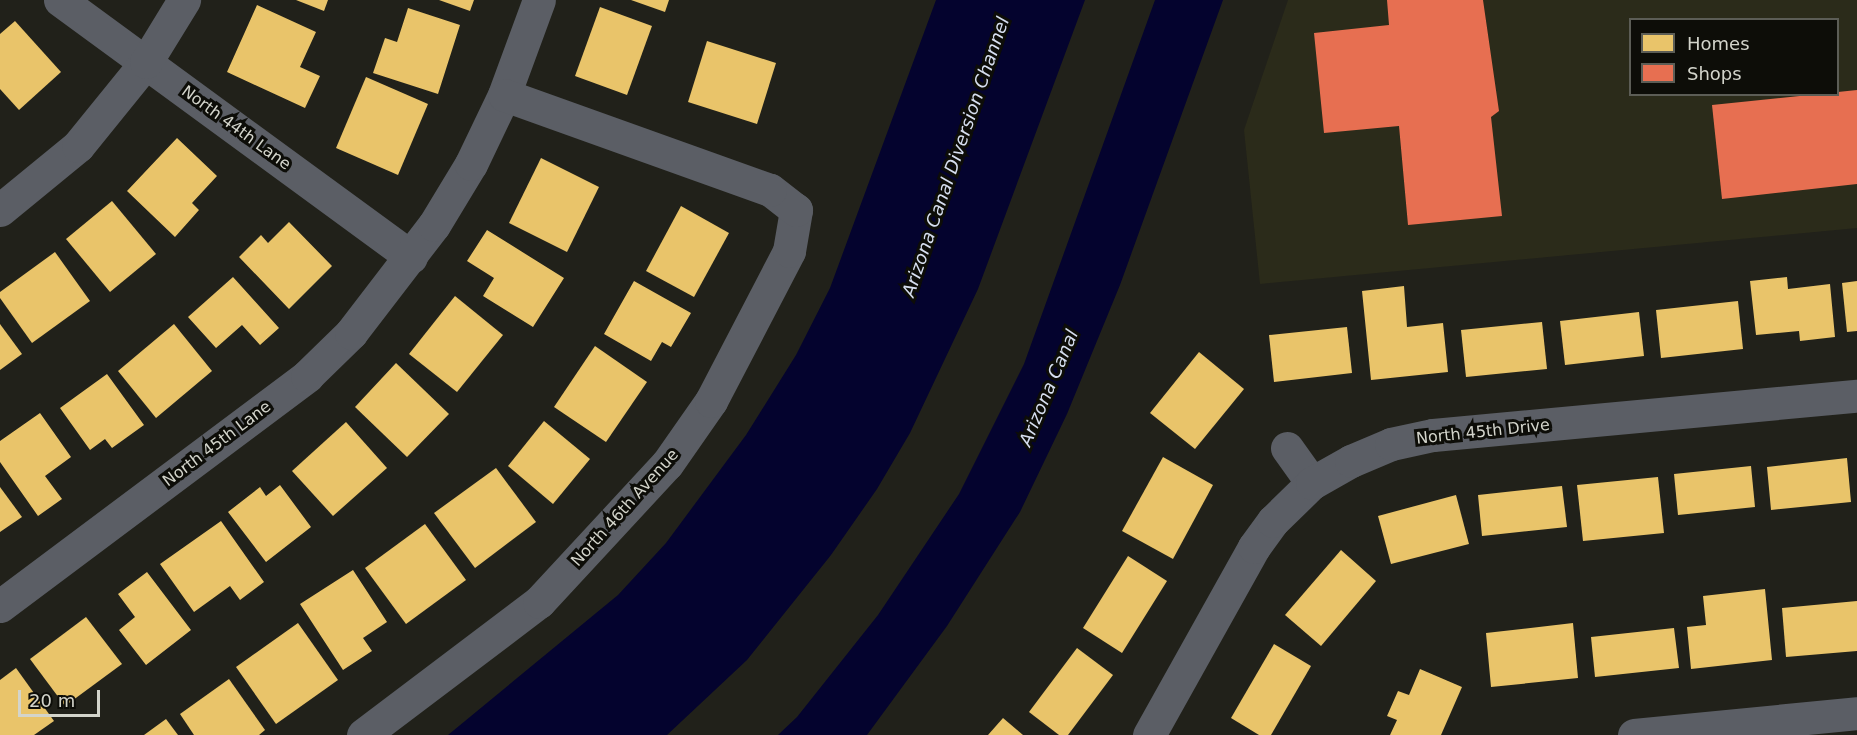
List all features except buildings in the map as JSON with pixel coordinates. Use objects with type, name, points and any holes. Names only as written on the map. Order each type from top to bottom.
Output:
[{"type":"street","name":"North 44th Lane","points":[[60,0],[411,257]]},
{"type":"street","points":[[0,210],[78,146],[146,62],[184,0]]},
{"type":"street","name":"North 45th Lane","points":[[0,606],[308,376],[351,333],[411,257],[471,164],[504,95],[539,0]]},
{"type":"street","name":"North 46th Avenue","points":[[363,735],[539,602],[667,464],[711,401],[772,290],[789,251],[796,210],[770,190],[504,95]]},
{"type":"street","name":"North 45th Drive","points":[[1149,735],[1254,547],[1273,521],[1312,483],[1351,460],[1391,444],[1433,435],[1857,396]]},
{"type":"street","points":[[1287,448],[1312,483]]},
{"type":"street","points":[[1634,735],[1857,713]]},
{"type":"shaded area","points":[[1288,0],[1857,0],[1857,228],[1260,284],[1244,130]]},
{"type":"water","name":"Arizona Canal Diversion Channel","points":[[936,0],[1085,0],[978,289],[910,433],[877,489],[831,555],[747,660],[667,735],[448,735],[618,595],[666,543],[746,435],[796,355],[830,288]]},
{"type":"water","name":"Arizona Canal","points":[[1155,0],[1223,0],[1120,285],[1067,414],[1020,512],[947,626],[867,735],[778,735],[797,717],[878,615],[959,494],[1024,364]]}]
